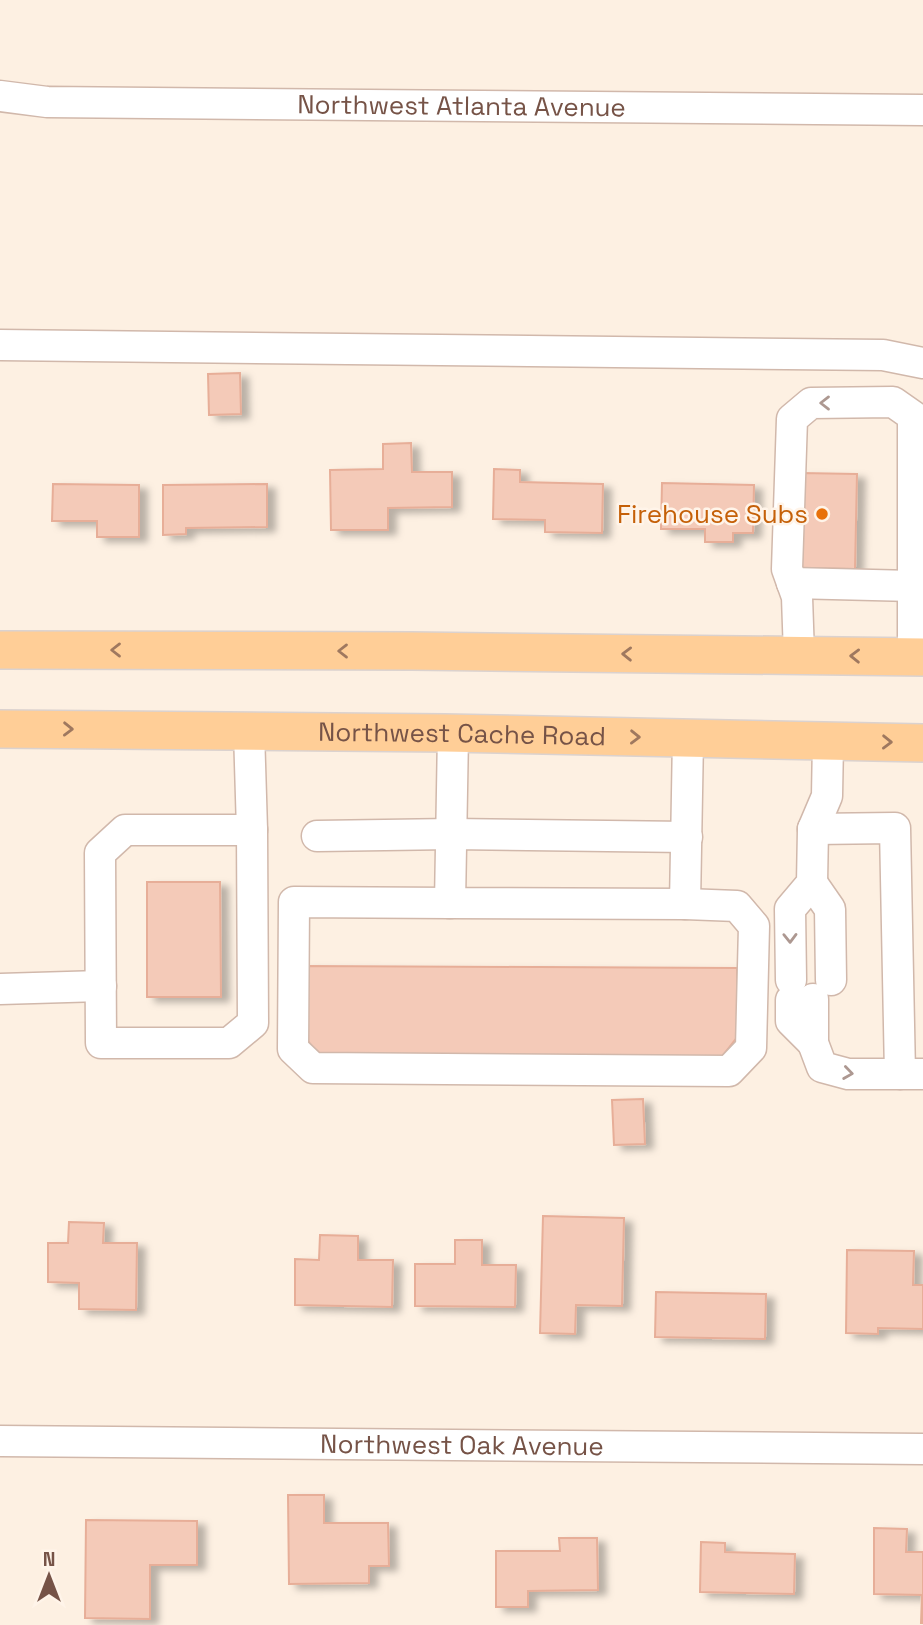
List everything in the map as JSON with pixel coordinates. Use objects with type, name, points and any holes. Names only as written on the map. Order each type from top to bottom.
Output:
[{"type":"main road","points":[[0,650],[918,657]]},
{"type":"main road","name":"Northwest Cache Road","points":[[0,729],[923,743]]},
{"type":"street","name":"Northwest Atlanta Avenue","points":[[0,96],[47,102],[923,110]]},
{"type":"street","points":[[0,345],[883,355],[923,363]]},
{"type":"street","points":[[799,655],[797,597],[787,569],[792,419],[811,403],[893,402],[913,416],[913,586],[918,657]]},
{"type":"street","points":[[792,583],[913,586]]},
{"type":"street","points":[[249,732],[252,830],[253,1023],[229,1043],[101,1043],[100,853],[125,830],[252,830]]},
{"type":"street","points":[[450,903],[453,734]]},
{"type":"street","points":[[685,904],[688,738]]},
{"type":"street","points":[[813,829],[909,828],[911,1074],[848,1074],[822,1067],[813,1043],[791,1021],[812,990],[830,909],[812,883],[813,829],[827,796],[828,742]]},
{"type":"street","points":[[317,835],[687,838]]},
{"type":"street","points":[[812,883],[790,909],[812,990],[832,1020],[813,1043]]},
{"type":"street","points":[[294,902],[450,903],[737,906],[754,926],[751,1048],[729,1071],[313,1068],[293,1049],[294,902]]},
{"type":"street","points":[[0,989],[101,986]]},
{"type":"street","name":"Northwest Oak Avenue","points":[[0,1441],[923,1449]]},
{"type":"building","points":[[240,373],[241,414],[209,415],[208,374]]},
{"type":"building","points":[[411,443],[412,472],[452,472],[452,507],[388,508],[388,530],[331,530],[330,470],[383,469],[383,444]]},
{"type":"building","points":[[494,469],[520,470],[520,482],[603,484],[602,533],[545,532],[545,520],[493,519]]},
{"type":"building","points":[[801,473],[857,474],[855,569],[799,568]]},
{"type":"building","points":[[662,483],[754,485],[753,533],[733,533],[733,542],[705,542],[705,529],[661,529]]},
{"type":"building","points":[[53,484],[139,485],[139,537],[97,537],[97,521],[52,521]]},
{"type":"building","points":[[267,484],[267,527],[186,528],[186,534],[163,535],[163,485]]},
{"type":"building","points":[[147,882],[220,882],[221,997],[147,997]]},
{"type":"building","points":[[303,966],[737,968],[738,1036],[720,1059],[318,1054],[301,1032]]},
{"type":"building","points":[[643,1099],[645,1144],[614,1145],[612,1100]]},
{"type":"building","points":[[543,1216],[624,1218],[622,1306],[576,1305],[575,1334],[540,1333]]},
{"type":"building","points":[[69,1222],[104,1223],[103,1243],[137,1243],[136,1310],[79,1309],[79,1283],[48,1282],[48,1243],[68,1243]]},
{"type":"building","points":[[320,1235],[358,1236],[358,1260],[393,1260],[392,1307],[295,1305],[295,1259],[319,1260]]},
{"type":"building","points":[[455,1240],[482,1240],[482,1265],[516,1265],[515,1307],[415,1306],[415,1264],[455,1264]]},
{"type":"building","points":[[847,1250],[914,1251],[913,1285],[923,1285],[923,1329],[878,1328],[878,1334],[846,1333]]},
{"type":"building","points":[[656,1292],[766,1294],[765,1339],[655,1337]]},
{"type":"building","points":[[288,1495],[324,1495],[324,1523],[388,1523],[389,1566],[369,1566],[369,1583],[289,1584]]},
{"type":"building","points":[[86,1520],[197,1521],[197,1565],[150,1565],[150,1619],[85,1618]]},
{"type":"building","points":[[874,1528],[907,1529],[906,1552],[923,1552],[923,1623],[922,1595],[874,1594]]},
{"type":"building","points":[[559,1538],[597,1538],[598,1590],[528,1591],[528,1607],[496,1607],[496,1551],[560,1551]]},
{"type":"building","points":[[701,1542],[725,1543],[725,1552],[795,1554],[794,1594],[700,1592]]},
{"type":"place","name":"Firehouse Subs","points":[[822,514]]}]
